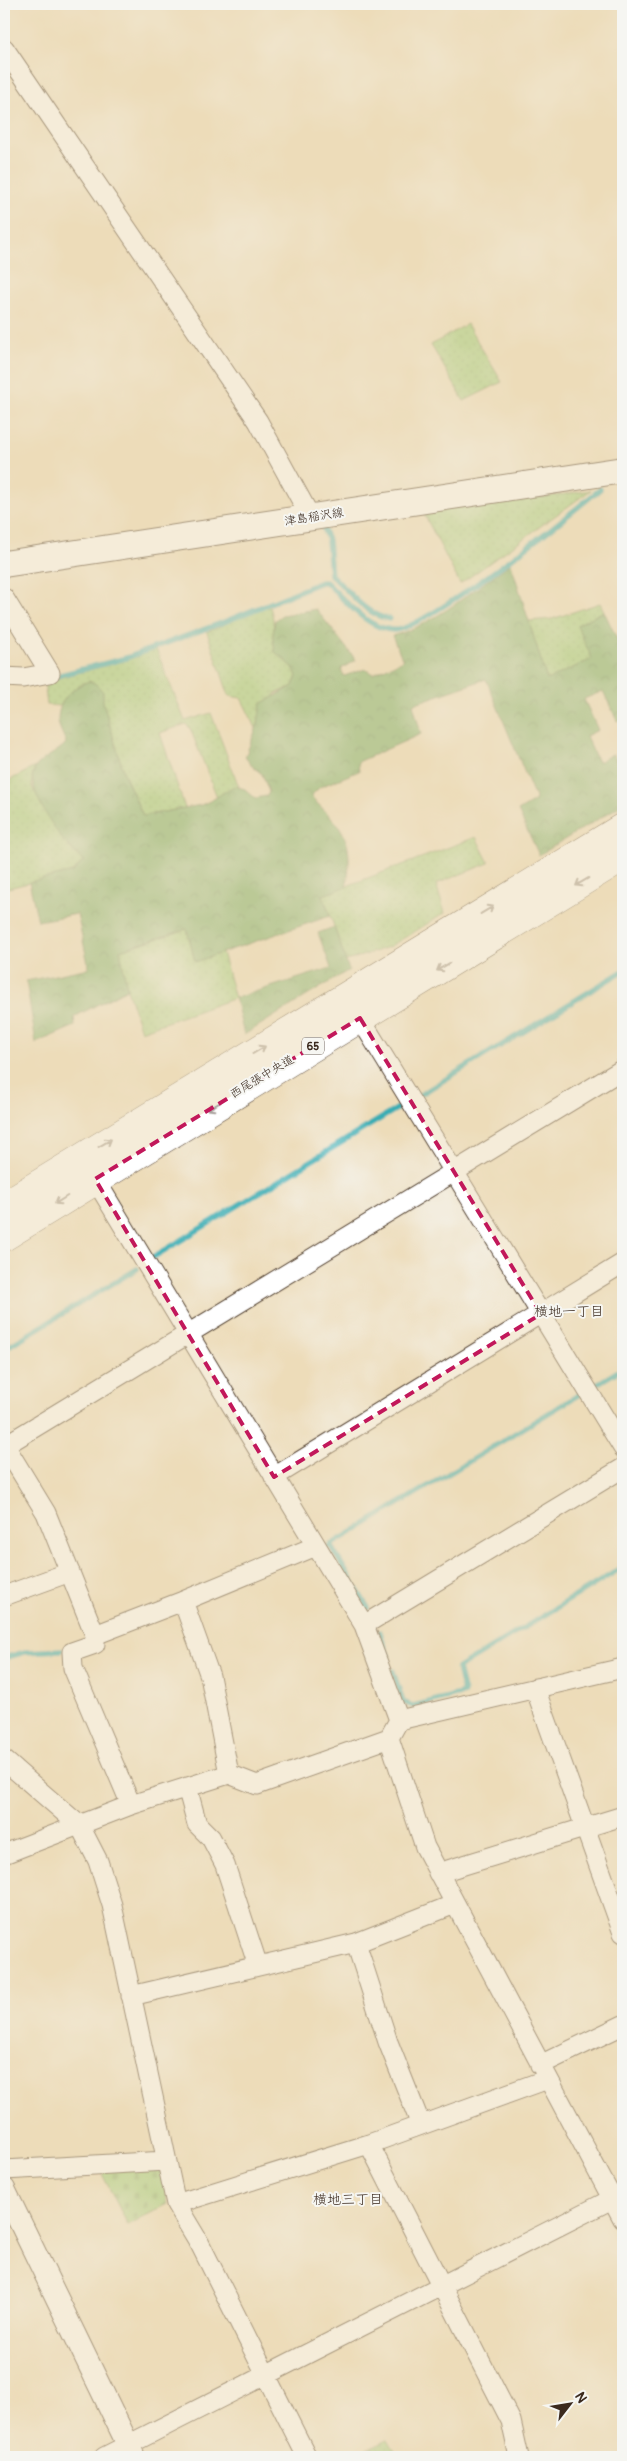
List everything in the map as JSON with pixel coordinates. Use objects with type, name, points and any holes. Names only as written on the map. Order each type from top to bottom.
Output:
[{"type":"main road","name":"津島稲沢線","points":[[4,564],[623,470]]},
{"type":"main road","name":"西尾張中央道","points":[[4,1205],[623,827]]},
{"type":"main road","name":"西尾張中央道","points":[[4,1237],[95,1179],[623,857]]},
{"type":"street","points":[[4,48],[258,421],[311,518]]},
{"type":"street","points":[[4,598],[50,673],[23,678],[4,677]]},
{"type":"street","points":[[360,1018],[623,1448]]},
{"type":"street","points":[[131,1805],[72,1668],[72,1652],[94,1644],[96,1635],[46,1513],[4,1445],[623,1070]]},
{"type":"street","points":[[95,1179],[364,1625],[399,1720]]},
{"type":"street","points":[[274,1477],[623,1263]]},
{"type":"street","points":[[364,1625],[623,1468]]},
{"type":"street","points":[[96,1635],[316,1546]]},
{"type":"street","points":[[4,1596],[70,1572]]},
{"type":"street","points":[[183,1601],[210,1676],[229,1774]]},
{"type":"street","points":[[4,1854],[131,1805],[229,1774],[256,1785],[389,1738],[399,1720],[623,1668]]},
{"type":"street","points":[[535,1688],[623,1933]]},
{"type":"street","points":[[389,1738],[425,1847],[544,2072],[618,2196],[623,2219]]},
{"type":"street","points":[[4,1760],[80,1826],[98,1861],[112,1906],[176,2204],[200,2244],[307,2457]]},
{"type":"street","points":[[188,1787],[197,1824],[211,1838],[225,1865],[258,1966]]},
{"type":"street","points":[[438,1873],[514,1848],[586,1829],[623,1816]]},
{"type":"street","points":[[131,1996],[356,1944],[455,1904]]},
{"type":"street","points":[[356,1944],[388,2042],[421,2125]]},
{"type":"street","points":[[176,2204],[369,2144],[421,2125],[544,2072],[623,2025]]},
{"type":"street","points":[[369,2144],[511,2421],[519,2457]]},
{"type":"street","points":[[4,2170],[166,2161]]},
{"type":"street","points":[[4,2189],[131,2451]]},
{"type":"street","points":[[104,2457],[131,2451],[265,2375],[618,2196]]},
{"type":"highlighted area","points":[[360,1018],[541,1314],[274,1477],[95,1179]]},
{"type":"green space","points":[[467,324],[502,382],[464,401],[431,345]]},
{"type":"green space","points":[[591,490],[460,584],[423,512],[522,496],[539,498]]},
{"type":"green space","points":[[511,563],[547,680],[592,659],[577,625],[604,611],[623,652],[623,719],[617,721],[603,691],[584,699],[598,730],[586,736],[598,762],[613,754],[623,771],[623,804],[539,855],[518,811],[536,800],[486,679],[413,704],[421,734],[358,762],[359,771],[320,787],[311,796],[339,827],[347,843],[349,869],[346,887],[323,895],[330,916],[195,962],[187,929],[120,950],[127,989],[74,1017],[75,1026],[36,1043],[26,981],[89,968],[77,914],[38,921],[29,882],[73,872],[83,861],[62,839],[47,815],[37,795],[32,777],[37,766],[66,743],[58,720],[61,706],[67,695],[89,681],[96,684],[103,692],[103,702],[124,774],[143,816],[201,805],[234,786],[245,789],[255,798],[267,796],[269,792],[262,774],[245,757],[258,724],[261,704],[293,686],[297,676],[293,667],[275,652],[273,636],[275,620],[282,615],[316,609],[356,660],[341,669],[344,676],[365,669],[373,674],[403,660],[392,636],[424,623],[439,614]]},
{"type":"green space","points":[[600,603],[604,611],[577,625],[593,659],[547,680],[528,621],[552,619]]},
{"type":"green space","points":[[269,604],[273,623],[275,652],[293,667],[297,676],[293,686],[275,694],[256,728],[241,698],[229,696],[207,632]]},
{"type":"green space","points":[[156,649],[185,721],[211,713],[239,787],[234,786],[217,797],[190,728],[186,724],[160,733],[185,808],[143,816],[124,774],[103,702],[89,681],[73,691],[60,706],[47,705],[44,682],[127,660]]},
{"type":"green space","points":[[35,767],[32,776],[32,787],[63,840],[83,861],[73,872],[4,889],[4,783]]},
{"type":"green space","points":[[476,837],[489,863],[436,884],[445,913],[389,947],[346,961],[323,895]]},
{"type":"green space","points":[[334,927],[349,970],[244,1035],[235,998],[331,968],[318,933]]},
{"type":"green space","points":[[187,929],[195,962],[222,952],[235,998],[141,1031],[127,989],[120,950]]},
{"type":"green space","points":[[160,2166],[168,2204],[128,2225],[102,2174],[111,2168]]},
{"type":"green space","points":[[388,2439],[398,2457],[350,2457]]},
{"type":"waterway","points":[[4,35],[10,45]]},
{"type":"waterway","points":[[52,677],[126,658],[224,622],[321,582],[326,582],[356,612],[374,624],[393,630],[409,626],[464,593],[497,570],[600,489]]},
{"type":"waterway","points":[[323,528],[328,540],[331,575],[372,613],[389,619]]},
{"type":"waterway","points":[[418,1096],[623,971]]},
{"type":"waterway","points":[[152,1258],[403,1105]]},
{"type":"waterway","points":[[4,1349],[137,1269]]},
{"type":"waterway","points":[[595,1385],[623,1368]]},
{"type":"waterway","points":[[329,1546],[580,1394]]},
{"type":"waterway","points":[[330,1545],[368,1608]]},
{"type":"waterway","points":[[393,1671],[403,1702],[413,1706],[464,1693],[458,1668],[623,1567]]},
{"type":"waterway","points":[[380,1632],[388,1656]]},
{"type":"waterway","points":[[4,1658],[25,1652],[61,1650]]},
{"type":"district","name":"横地一丁目","points":[[569,1311]]},
{"type":"district","name":"横地三丁目","points":[[348,2199]]}]
